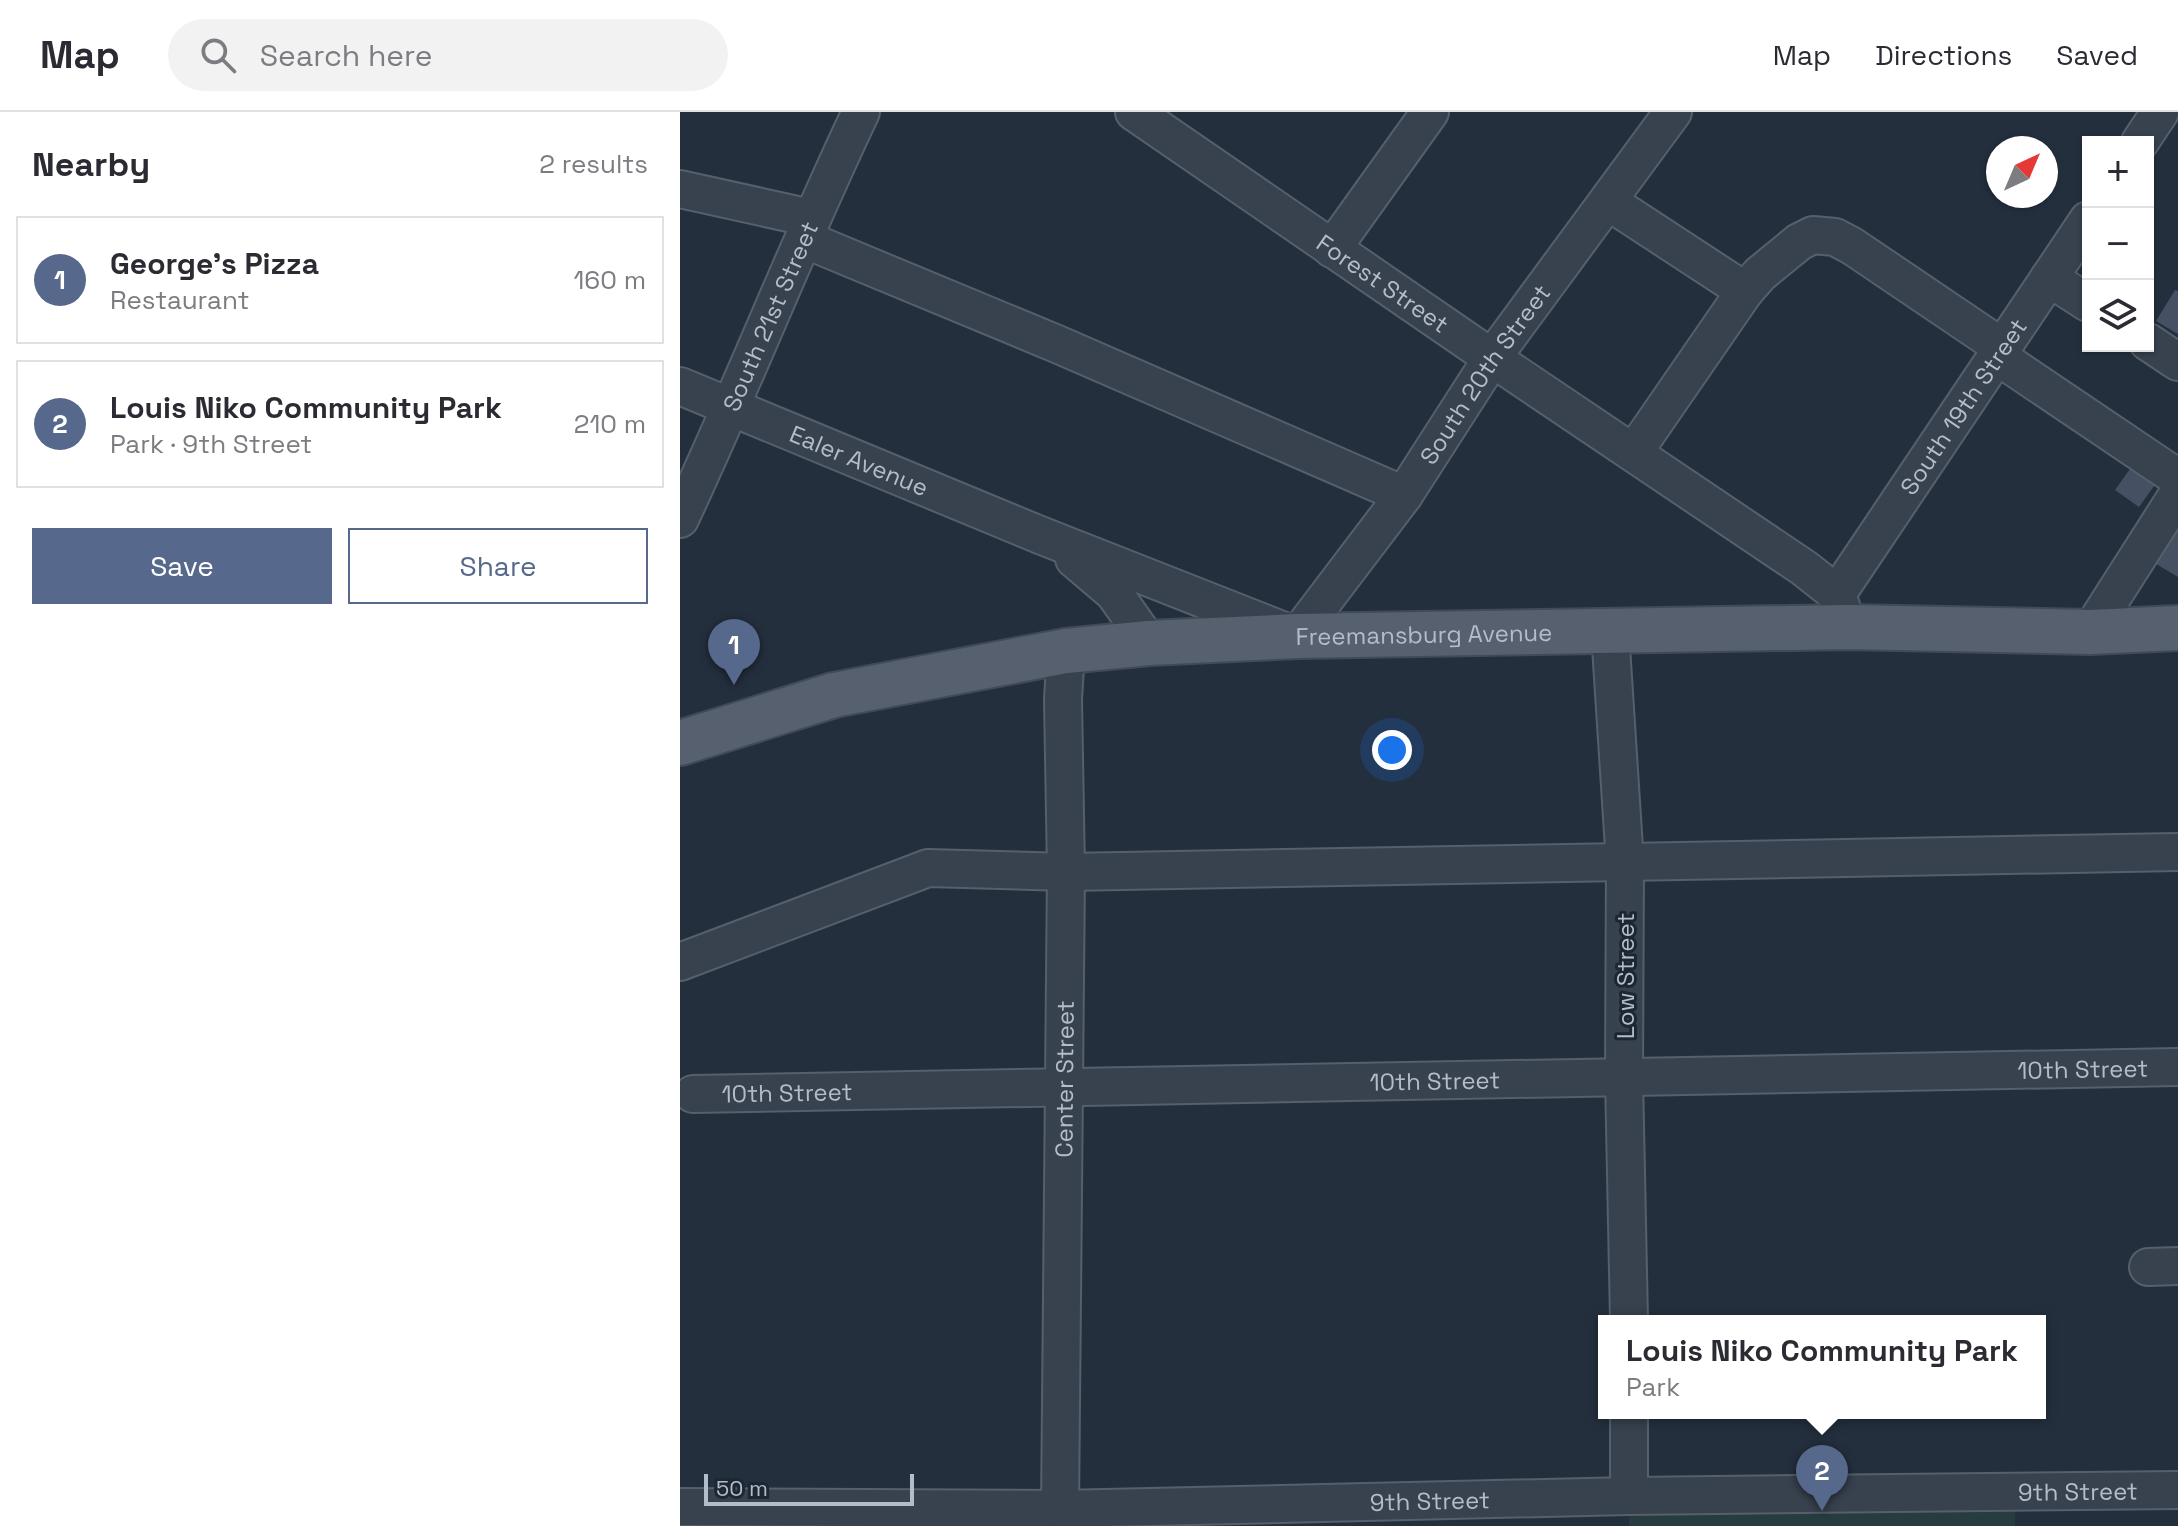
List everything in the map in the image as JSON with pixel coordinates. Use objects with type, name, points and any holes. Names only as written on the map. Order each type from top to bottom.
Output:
[{"type":"main road","name":"Freemansburg Avenue","points":[[680,743],[834,695],[1066,651],[1149,643],[1297,636],[1610,631],[1843,610],[2090,632],[2178,628]]},
{"type":"street","name":"South 21st Street","points":[[680,519],[733,407],[807,228],[861,112]]},
{"type":"street","name":"Forest Street","points":[[1134,112],[1176,123],[1332,249],[1634,452]]},
{"type":"street","points":[[1332,249],[1430,112]]},
{"type":"street","name":"South 20th Street","points":[[1297,636],[1404,495],[1492,358],[1673,112]]},
{"type":"street","points":[[2144,136],[2160,112]]},
{"type":"street","points":[[680,189],[807,228],[1057,344],[1404,495]]},
{"type":"street","points":[[1609,202],[1745,291]]},
{"type":"street","name":"South 19th Street","points":[[1843,610],[2000,352],[2082,229]]},
{"type":"street","points":[[1843,610],[1804,568],[1634,452],[1745,291],[1768,266],[1813,235],[1828,235],[1852,246],[2178,478]]},
{"type":"street","points":[[2049,278],[2082,299]]},
{"type":"street","points":[[2154,346],[2178,362]]},
{"type":"street","name":"Ealer Avenue","points":[[680,386],[1040,535],[1297,636]]},
{"type":"street","points":[[2090,632],[2178,494]]},
{"type":"street","name":"Ealer Avenue","points":[[1040,535],[1114,593],[1149,643]]},
{"type":"street","name":"Low Street","points":[[1610,631],[1625,864],[1624,1076],[1629,1315]]},
{"type":"street","name":"Center Street","points":[[1060,1509],[1066,872],[1062,750],[1066,651]]},
{"type":"street","points":[[680,962],[928,868],[1066,872],[2178,852]]},
{"type":"street","name":"10th Street","points":[[693,1094],[2178,1067]]},
{"type":"street","points":[[1629,1419],[1629,1496]]},
{"type":"street","name":"9th Street","points":[[680,1507],[1060,1509],[1629,1496],[2178,1490]]},
{"type":"green space","points":[[2016,1492],[2015,1526],[1629,1526],[1629,1496]]},
{"type":"building","points":[[2175,290],[2178,291],[2178,334],[2156,321]]},
{"type":"building","points":[[2135,462],[2159,479],[2139,507],[2115,490]]},
{"type":"building","points":[[2178,527],[2178,577],[2153,562]]},
{"type":"place","name":"George's Pizza","points":[[734,685]]},
{"type":"place","name":"Louis Niko Community Park","points":[[1822,1511]]}]
